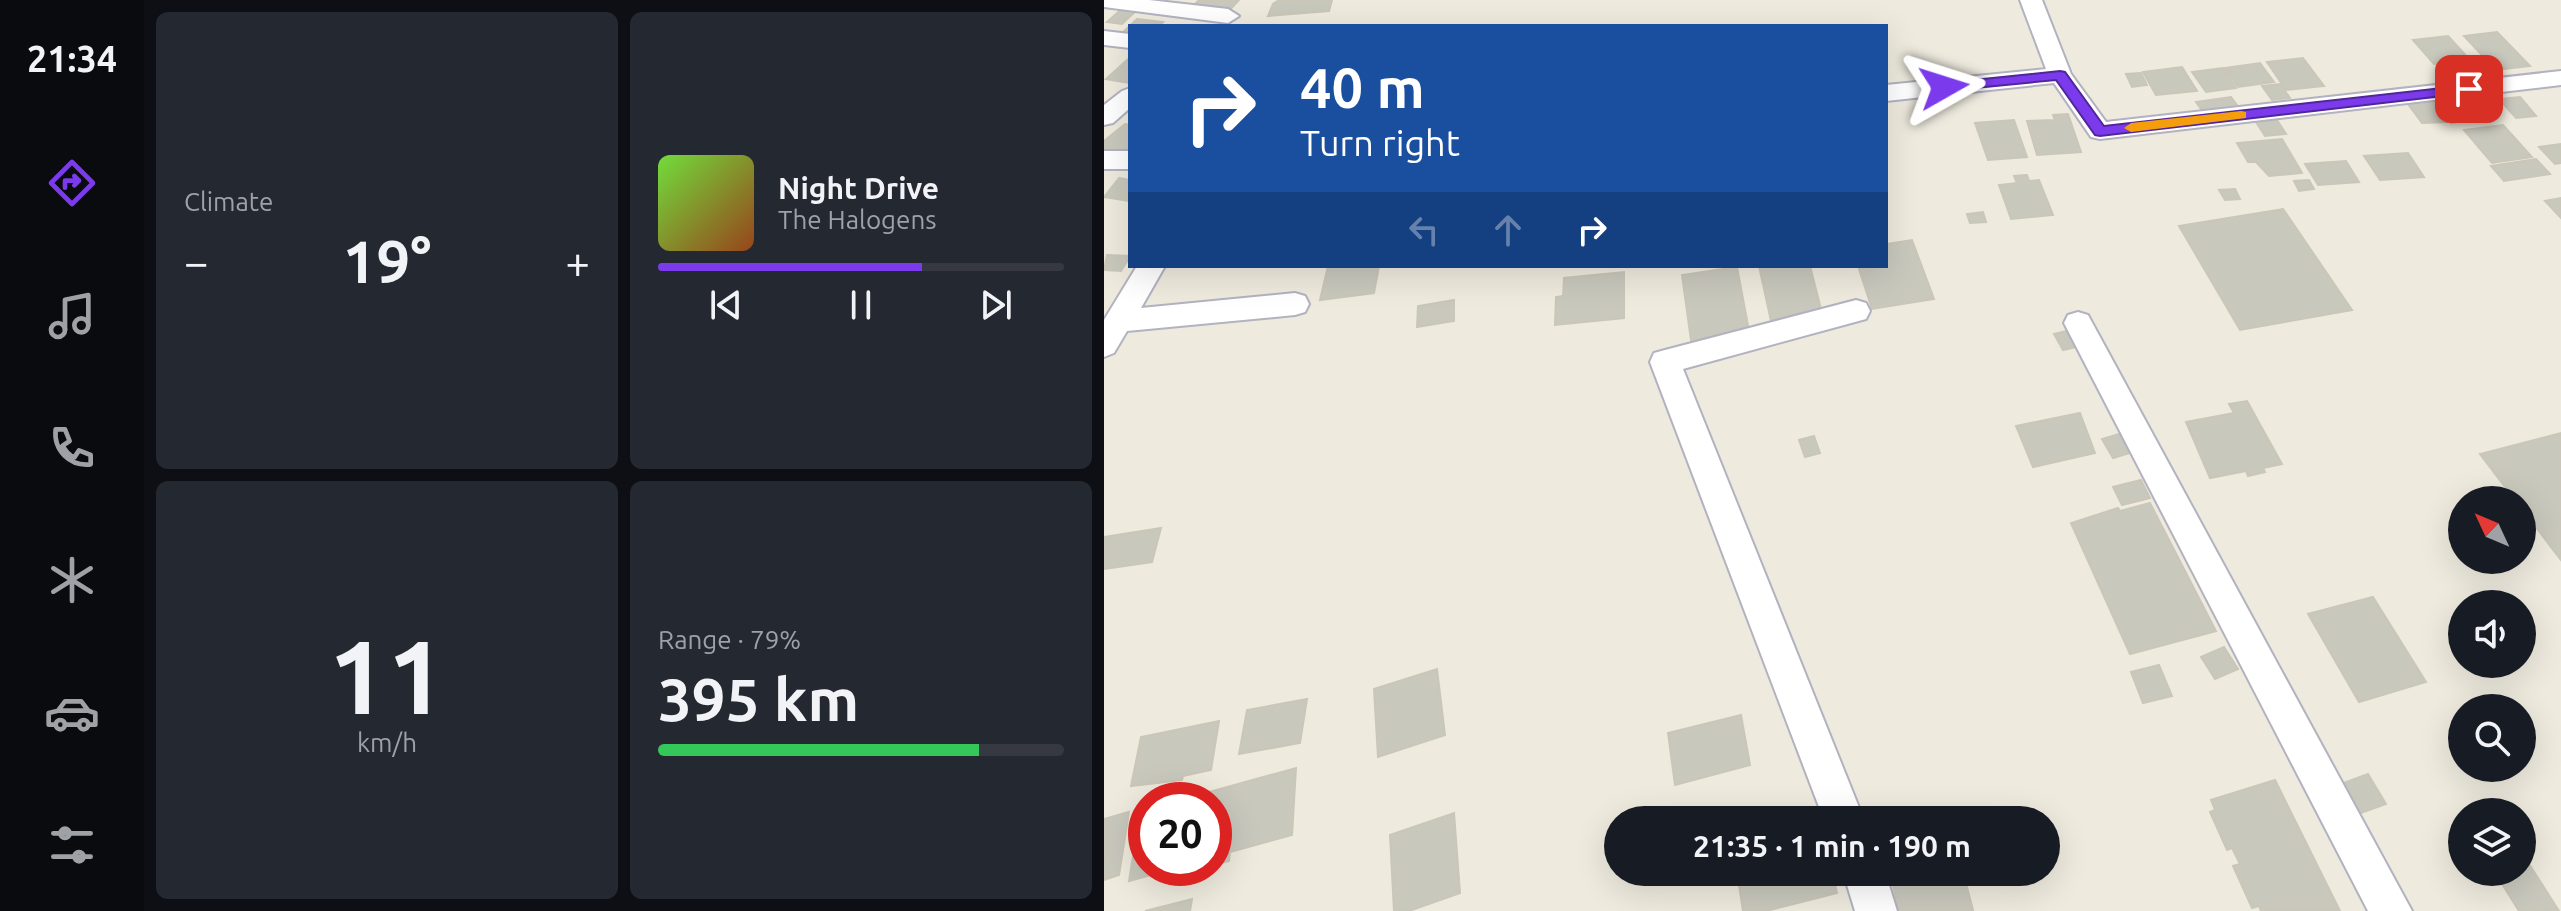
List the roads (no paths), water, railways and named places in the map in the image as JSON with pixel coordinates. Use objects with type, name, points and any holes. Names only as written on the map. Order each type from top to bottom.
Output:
[{"type":"street","points":[[1104,1],[1222,21],[1249,0]]},
{"type":"street","points":[[2031,0],[2060,75],[2100,131],[2561,78]]},
{"type":"street","points":[[1104,38],[1128,41]]},
{"type":"street","points":[[1888,93],[2060,75]]},
{"type":"street","points":[[1104,117],[1128,98]]},
{"type":"street","points":[[1104,160],[1128,160]]},
{"type":"street","points":[[1111,333],[1150,268]]},
{"type":"street","points":[[1111,333],[1295,304]]},
{"type":"street","points":[[1839,806],[1665,362],[1856,311]]},
{"type":"street","points":[[2078,323],[2391,911]]},
{"type":"street","points":[[1868,886],[1876,911]]}]
